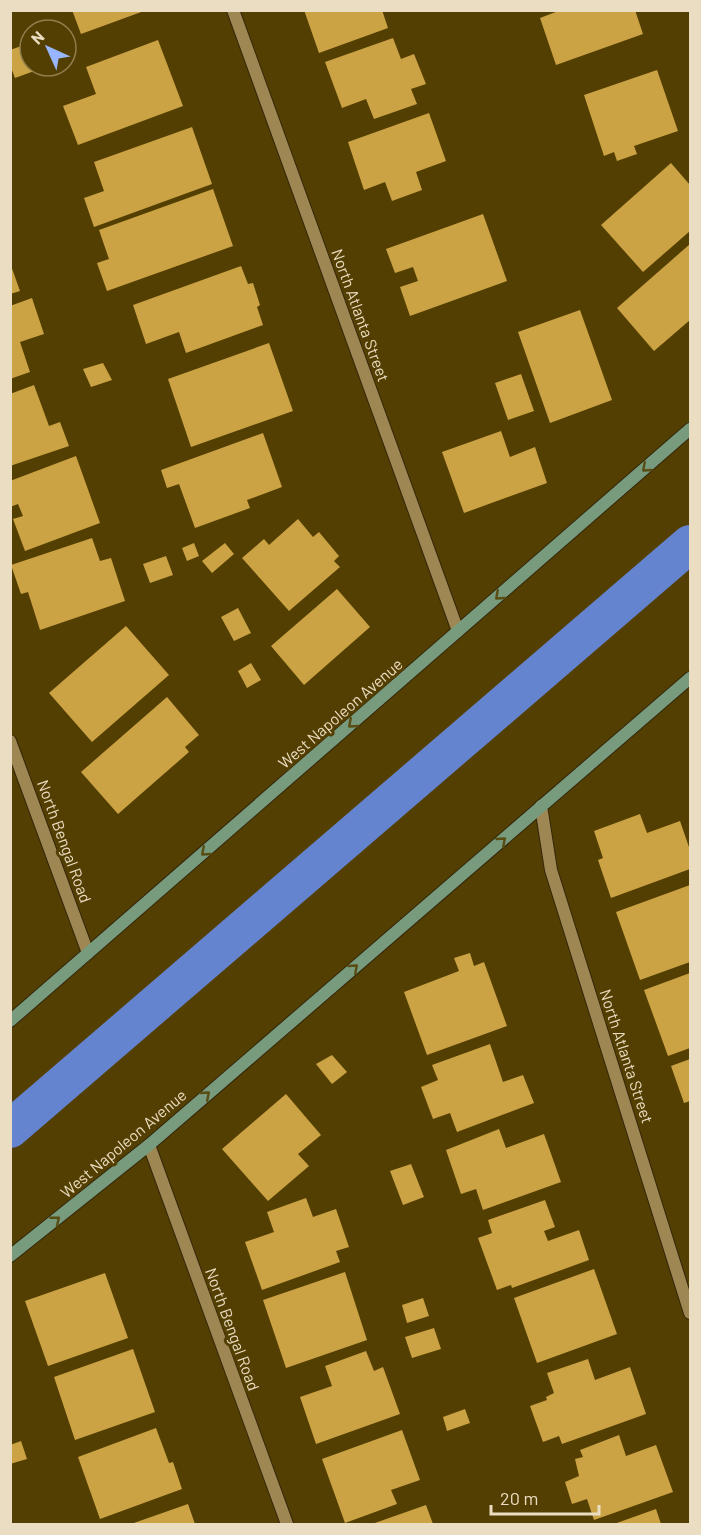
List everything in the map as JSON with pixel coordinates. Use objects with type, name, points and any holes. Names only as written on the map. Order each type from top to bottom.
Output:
[{"type":"main road","name":"West Napoleon Avenue","points":[[10,1021],[690,429]]},
{"type":"main road","name":"West Napoleon Avenue","points":[[10,1256],[149,1145],[690,678]]},
{"type":"street","name":"North Atlanta Street","points":[[233,10],[458,631]]},
{"type":"street","name":"North Bengal Road","points":[[10,741],[88,953]]},
{"type":"street","name":"North Atlanta Street","points":[[542,806],[551,870],[690,1313]]},
{"type":"street","name":"North Bengal Road","points":[[149,1145],[287,1524]]},
{"type":"building","points":[[72,10],[144,10],[81,34],[78,18],[75,18]]},
{"type":"building","points":[[304,10],[382,10],[388,28],[319,53]]},
{"type":"building","points":[[561,10],[635,10],[643,34],[556,65],[540,18]]},
{"type":"building","points":[[393,38],[401,59],[414,54],[426,84],[411,89],[417,104],[374,119],[366,99],[342,108],[325,62]]},
{"type":"building","points":[[158,40],[183,106],[78,145],[63,106],[96,94],[86,67]]},
{"type":"building","points":[[18,47],[18,77],[15,78],[10,65],[10,50]]},
{"type":"building","points":[[657,70],[678,131],[634,146],[637,154],[617,161],[614,152],[604,156],[584,95]]},
{"type":"building","points":[[429,113],[446,161],[416,172],[422,190],[392,201],[385,182],[364,190],[348,142]]},
{"type":"building","points":[[192,127],[212,184],[94,227],[84,198],[104,191],[94,162]]},
{"type":"building","points":[[671,163],[690,185],[690,231],[643,272],[601,225]]},
{"type":"building","points":[[213,189],[233,246],[107,291],[97,263],[109,259],[99,230]]},
{"type":"building","points":[[483,214],[507,281],[410,316],[400,287],[418,281],[413,267],[395,273],[386,249]]},
{"type":"building","points":[[690,244],[690,320],[654,351],[617,308]]},
{"type":"building","points":[[10,263],[20,291],[10,294]]},
{"type":"building","points":[[241,266],[248,284],[253,283],[263,325],[186,353],[179,332],[146,344],[133,305]]},
{"type":"building","points":[[32,298],[44,334],[20,342],[30,372],[10,379],[10,306]]},
{"type":"building","points":[[580,310],[612,400],[550,423],[518,332]]},
{"type":"building","points":[[269,343],[293,411],[191,447],[168,379]]},
{"type":"building","points":[[103,363],[112,380],[91,387],[83,369]]},
{"type":"building","points":[[521,374],[534,411],[508,420],[495,383]]},
{"type":"building","points":[[34,385],[49,426],[60,422],[69,446],[10,466],[10,394]]},
{"type":"building","points":[[501,431],[510,457],[535,447],[547,483],[464,513],[442,452]]},
{"type":"building","points":[[263,433],[282,487],[247,500],[250,508],[195,528],[179,484],[167,488],[161,470]]},
{"type":"building","points":[[76,456],[100,523],[25,551],[13,519],[23,516],[18,504],[10,507],[10,481]]},
{"type":"building","points":[[298,519],[313,537],[319,532],[339,556],[334,561],[340,567],[289,611],[242,558],[264,539],[269,545]]},
{"type":"building","points":[[92,538],[100,561],[111,558],[125,601],[40,630],[28,592],[21,594],[11,565]]},
{"type":"building","points":[[194,543],[199,556],[187,561],[182,548]]},
{"type":"building","points":[[225,543],[234,554],[212,573],[202,561]]},
{"type":"building","points":[[166,556],[173,575],[150,583],[143,564]]},
{"type":"building","points":[[337,589],[370,627],[304,685],[271,646]]},
{"type":"building","points":[[238,608],[251,633],[234,641],[221,617]]},
{"type":"building","points":[[126,626],[169,675],[92,742],[49,693]]},
{"type":"building","points":[[251,663],[261,680],[247,688],[238,671]]},
{"type":"building","points":[[167,697],[199,735],[185,747],[189,752],[118,814],[81,772]]},
{"type":"building","points":[[640,814],[647,833],[680,821],[690,850],[690,869],[611,898],[598,860],[603,858],[594,831]]},
{"type":"building","points":[[690,885],[690,962],[640,980],[616,912]]},
{"type":"building","points":[[470,953],[474,966],[484,962],[507,1026],[427,1055],[404,992],[459,971],[454,958]]},
{"type":"building","points":[[690,973],[690,1048],[668,1056],[644,990]]},
{"type":"building","points":[[490,1044],[503,1082],[523,1075],[534,1103],[457,1132],[450,1113],[433,1119],[421,1087],[438,1080],[432,1065]]},
{"type":"building","points":[[332,1055],[347,1072],[332,1084],[316,1064]]},
{"type":"building","points":[[690,1059],[690,1101],[684,1103],[671,1066]]},
{"type":"building","points":[[286,1094],[321,1135],[298,1154],[309,1166],[268,1201],[222,1149]]},
{"type":"building","points":[[499,1129],[506,1148],[544,1134],[561,1182],[483,1210],[476,1189],[461,1194],[446,1150]]},
{"type":"building","points":[[411,1164],[424,1197],[403,1205],[390,1171]]},
{"type":"building","points":[[306,1198],[313,1217],[336,1209],[349,1247],[336,1251],[340,1262],[262,1290],[245,1242],[274,1232],[267,1212]]},
{"type":"building","points":[[545,1200],[555,1227],[544,1231],[548,1241],[579,1230],[589,1260],[512,1288],[511,1285],[497,1290],[478,1238],[492,1233],[488,1220]]},
{"type":"building","points":[[594,1269],[617,1334],[537,1363],[514,1298]]},
{"type":"building","points":[[345,1272],[367,1340],[286,1368],[263,1300]]},
{"type":"building","points":[[105,1273],[128,1338],[48,1366],[25,1301]]},
{"type":"building","points":[[423,1298],[429,1316],[407,1323],[402,1305]]},
{"type":"building","points":[[434,1328],[441,1349],[412,1358],[405,1337]]},
{"type":"building","points":[[133,1349],[155,1412],[75,1440],[54,1377]]},
{"type":"building","points":[[366,1351],[374,1371],[383,1367],[400,1414],[316,1444],[300,1397],[332,1386],[325,1366]]},
{"type":"building","points":[[588,1359],[595,1380],[630,1367],[646,1414],[562,1444],[559,1436],[543,1442],[530,1406],[547,1400],[546,1397],[554,1393],[547,1373]]},
{"type":"building","points":[[465,1409],[470,1423],[447,1431],[443,1417]]},
{"type":"building","points":[[156,1428],[169,1463],[173,1462],[182,1489],[100,1519],[78,1457]]},
{"type":"building","points":[[402,1430],[420,1480],[391,1490],[397,1504],[345,1523],[322,1459]]},
{"type":"building","points":[[619,1435],[626,1456],[656,1445],[673,1492],[594,1520],[587,1499],[572,1504],[565,1482],[579,1476],[575,1459],[583,1457],[580,1450]]},
{"type":"building","points":[[21,1441],[27,1459],[10,1464],[10,1445]]},
{"type":"building","points":[[188,1504],[195,1524],[131,1524]]},
{"type":"building","points":[[426,1505],[433,1524],[372,1524]]},
{"type":"building","points":[[656,1509],[661,1524],[614,1524]]},
{"type":"waterway","points":[[10,1129],[690,544]]}]
